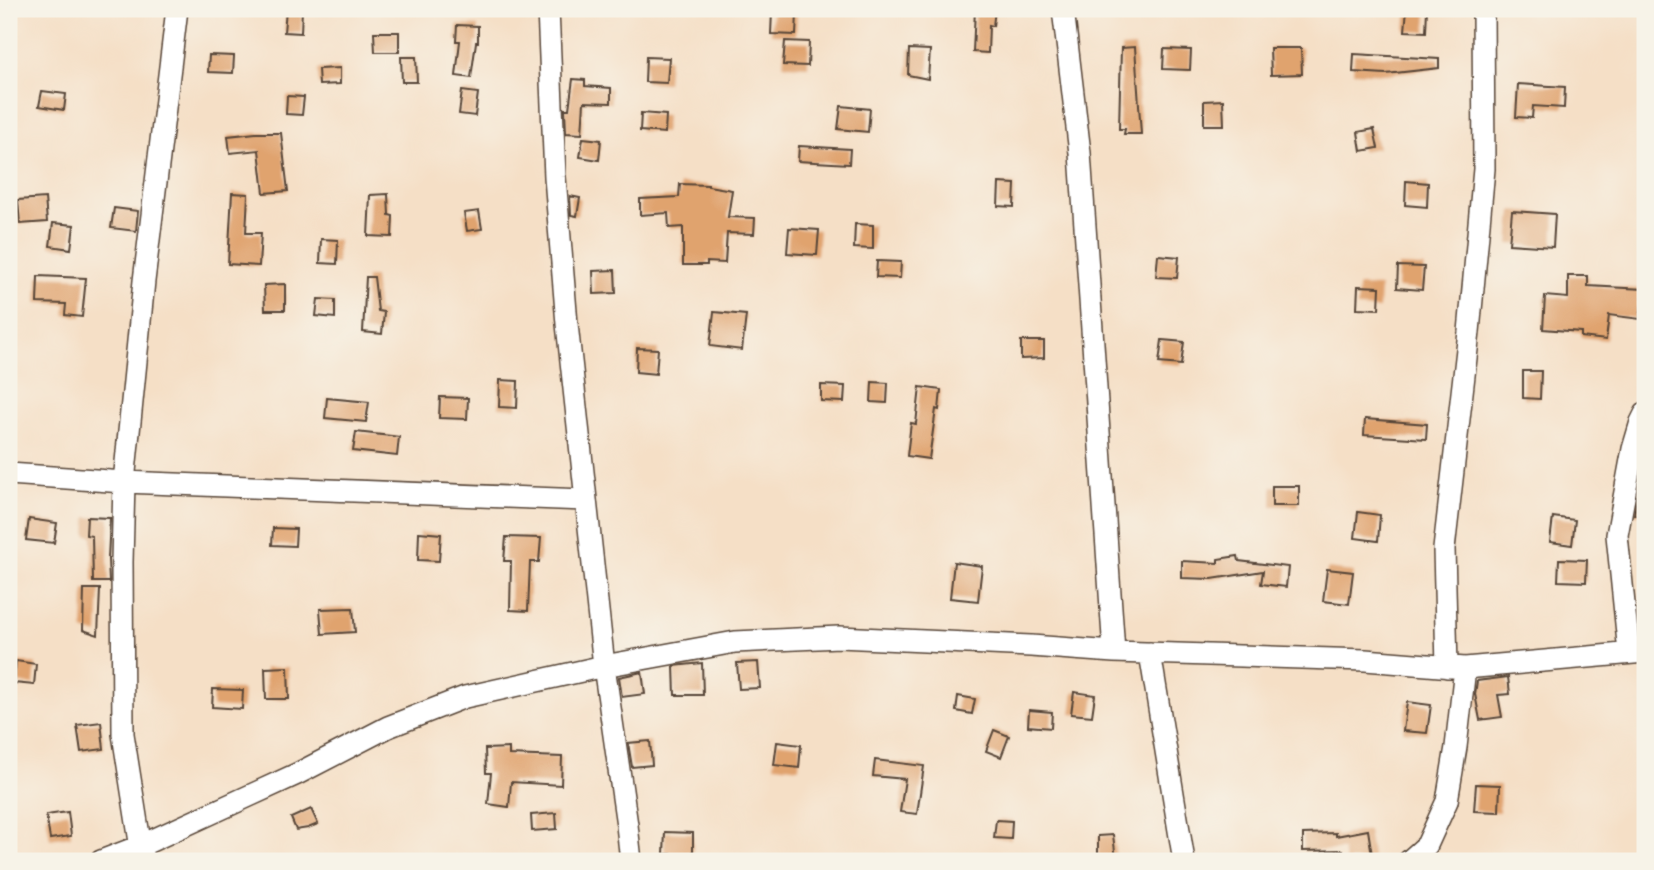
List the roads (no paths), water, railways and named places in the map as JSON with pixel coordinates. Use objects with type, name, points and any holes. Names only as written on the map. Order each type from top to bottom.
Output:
[{"type":"street","points":[[142,853],[123,734],[124,482],[144,281],[177,9]]},
{"type":"street","points":[[548,9],[555,177],[566,324],[604,666],[631,861]]},
{"type":"street","points":[[1063,9],[1080,153],[1114,652]]},
{"type":"street","points":[[1409,861],[1427,845],[1447,800],[1456,747],[1456,667],[1444,549],[1469,332],[1484,169],[1483,9]]},
{"type":"street","points":[[102,861],[142,853],[388,727],[465,697],[604,666],[735,642],[839,637],[1114,652],[1365,660],[1456,667],[1637,652],[1616,535],[1633,449],[1640,422],[1645,414]]},
{"type":"street","points":[[9,474],[124,482],[585,500]]},
{"type":"street","points":[[1150,653],[1185,861]]}]
